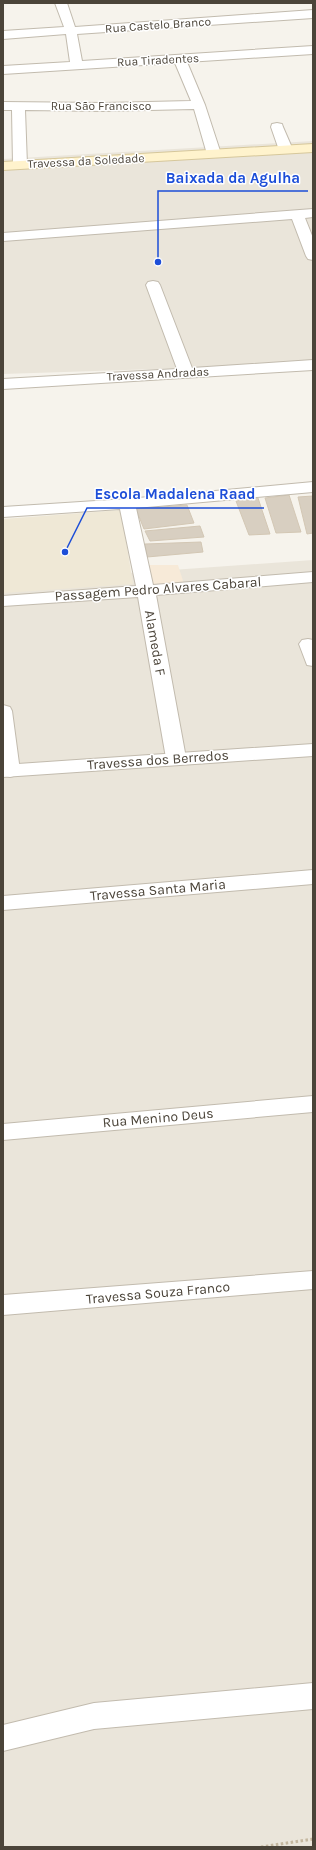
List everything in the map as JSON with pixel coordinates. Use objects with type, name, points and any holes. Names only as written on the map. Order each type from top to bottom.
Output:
[{"type":"main road","name":"Travessa da Soledade","points":[[3,166],[313,148]]},
{"type":"street","points":[[61,3],[71,31],[77,65]]},
{"type":"street","name":"Rua Castelo Branco","points":[[3,35],[313,14]]},
{"type":"street","name":"Rua Tiradentes","points":[[3,70],[180,60],[313,50]]},
{"type":"street","points":[[180,60],[199,105],[214,154]]},
{"type":"street","name":"Rua São Francisco","points":[[3,106],[104,107],[199,105]]},
{"type":"street","points":[[18,106],[20,165]]},
{"type":"street","points":[[277,127],[286,150]]},
{"type":"street","points":[[3,237],[313,213]]},
{"type":"street","points":[[297,215],[313,256]]},
{"type":"street","points":[[153,285],[186,373]]},
{"type":"street","name":"Travessa Andradas","points":[[3,384],[313,365]]},
{"type":"street","points":[[3,512],[127,504],[313,487]]},
{"type":"street","name":"Alameda F","points":[[127,504],[146,591],[176,758]]},
{"type":"street","name":"Passagem Pedro Alvares Cabaral","points":[[3,600],[146,591],[313,577]]},
{"type":"street","points":[[3,711],[6,771]]},
{"type":"street","name":"Travessa dos Berredos","points":[[6,771],[176,758],[313,750]]},
{"type":"street","name":"Travessa Santa Maria","points":[[3,903],[313,877]]},
{"type":"street","name":"Rua Menino Deus","points":[[3,1132],[313,1104]]},
{"type":"street","name":"Travessa Souza Franco","points":[[3,1305],[313,1280]]},
{"type":"street","points":[[3,1738],[94,1716],[313,1696]]},
{"type":"path","points":[[261,1847],[313,1839]]},
{"type":"shaded area","points":[[313,141],[313,364],[3,374],[3,159]]},
{"type":"shaded area","points":[[121,510],[133,584],[3,593],[3,519]]},
{"type":"shaded area","points":[[313,560],[313,1847],[3,1847],[3,582]]},
{"type":"shaded area","points":[[146,565],[178,565],[184,584],[152,587]]},
{"type":"building","points":[[289,495],[301,532],[276,533],[265,498]]},
{"type":"building","points":[[313,496],[313,533],[307,534],[298,497]]},
{"type":"building","points":[[258,498],[270,534],[249,535],[236,501]]},
{"type":"building","points":[[187,505],[194,523],[144,529],[136,509]]},
{"type":"building","points":[[200,526],[204,537],[150,541],[145,531]]},
{"type":"building","points":[[201,542],[203,552],[147,557],[145,544]]},
{"type":"place","name":"Baixada da Agulha","points":[[158,262]]},
{"type":"place","name":"Escola Madalena Raad","points":[[65,552]]}]
